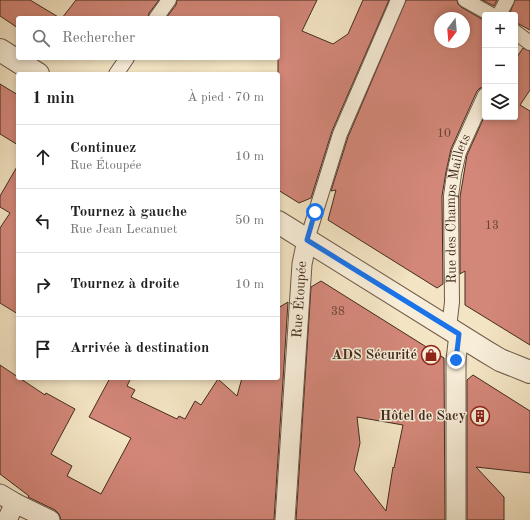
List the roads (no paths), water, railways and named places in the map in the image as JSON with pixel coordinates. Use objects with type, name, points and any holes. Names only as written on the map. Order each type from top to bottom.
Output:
[{"type":"street","points":[[157,16],[169,0]]},
{"type":"street","name":"Rue Étoupée","points":[[285,520],[302,264],[307,240],[340,134],[398,0]]},
{"type":"street","points":[[465,0],[487,12]]},
{"type":"street","points":[[501,12],[507,0]]},
{"type":"street","points":[[2,55],[34,72]]},
{"type":"street","points":[[117,72],[126,60]]},
{"type":"street","name":"Rue des Champs Maillets","points":[[456,520],[456,360],[452,302],[451,196],[459,152],[482,101]]},
{"type":"street","points":[[280,223],[500,360],[530,372]]},
{"type":"street","points":[[7,520],[8,499],[50,520]]},
{"type":"place","name":"ADS Sécurité","points":[[431,355]]},
{"type":"place","name":"Hôtel de Sacy","points":[[480,416]]}]
